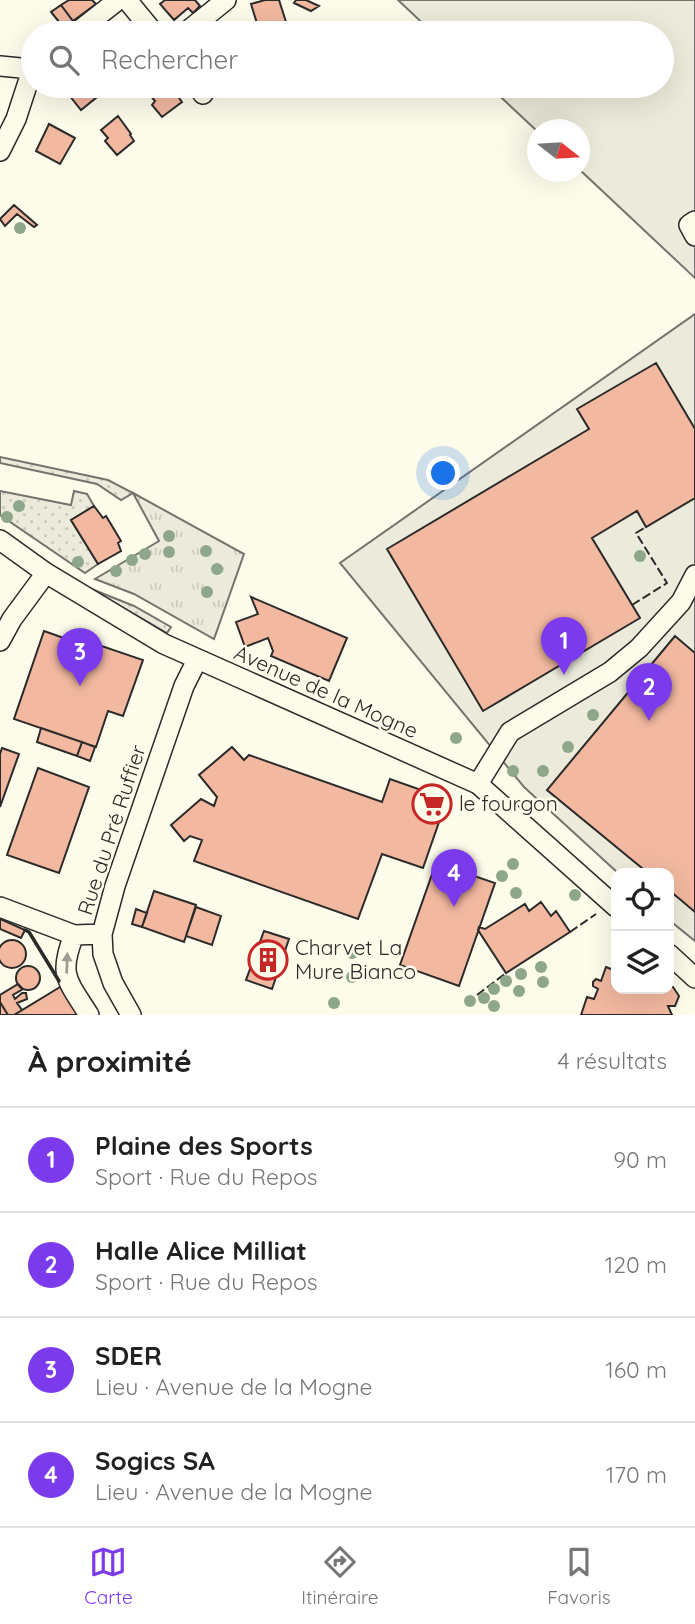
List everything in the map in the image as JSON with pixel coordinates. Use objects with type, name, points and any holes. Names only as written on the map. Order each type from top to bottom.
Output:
[{"type":"street","points":[[91,21],[118,0]]},
{"type":"street","points":[[127,0],[144,21]]},
{"type":"street","points":[[199,21],[226,0]]},
{"type":"street","points":[[0,66],[21,67]]},
{"type":"street","points":[[0,150],[16,119],[23,98]]},
{"type":"street","points":[[695,221],[689,225],[695,236]]},
{"type":"street","name":"Avenue de la Mogne","points":[[0,540],[46,573],[164,645],[478,784],[611,903]]},
{"type":"street","points":[[0,641],[8,625],[46,573]]},
{"type":"street","points":[[478,784],[510,732],[610,672],[639,649],[681,602],[695,575]]},
{"type":"street","name":"Rue du Pré Ruffier","points":[[131,1015],[113,984],[103,954],[102,934],[115,886],[180,698],[198,660]]},
{"type":"street","points":[[0,907],[74,935],[102,934]]},
{"type":"street","points":[[74,935],[65,958],[67,980],[89,1015]]},
{"type":"street","points":[[674,959],[695,978]]},
{"type":"green space","points":[[398,0],[695,0],[695,278],[590,179],[590,119],[527,119],[527,122],[502,98],[674,98],[674,21],[420,21]]},
{"type":"green space","points":[[695,314],[695,941],[674,924],[674,868],[613,868],[524,787],[340,563]]},
{"type":"green space","points":[[0,457],[108,480],[133,493],[121,500],[97,484],[0,463]]},
{"type":"green space","points":[[0,491],[71,505],[74,491],[87,494],[94,506],[71,520],[98,564],[85,573],[0,515]]},
{"type":"green space","points":[[133,493],[244,554],[214,639],[134,594],[95,579],[159,541]]},
{"type":"green space","points":[[89,588],[134,606],[171,627],[167,633]]},
{"type":"building","points":[[69,0],[92,0],[96,4],[73,21],[61,5]]},
{"type":"building","points":[[165,0],[195,0],[200,6],[193,13],[188,8],[174,20],[160,4]]},
{"type":"building","points":[[279,0],[286,21],[256,21],[251,4]]},
{"type":"building","points":[[296,0],[306,0],[319,6],[311,11],[294,3]]},
{"type":"building","points":[[61,5],[73,21],[58,21],[51,12]]},
{"type":"building","points":[[71,98],[96,98],[81,110]]},
{"type":"building","points":[[153,98],[179,98],[182,102],[162,117],[152,105],[155,101]]},
{"type":"building","points":[[118,116],[134,141],[117,155],[105,141],[108,138],[101,130]]},
{"type":"building","points":[[49,124],[75,138],[60,164],[36,151]]},
{"type":"building","points":[[14,205],[37,225],[34,227],[17,214],[5,226],[0,219]]},
{"type":"building","points":[[656,363],[695,429],[695,498],[646,527],[637,511],[592,538],[640,618],[483,711],[387,549],[589,429],[577,409]]},
{"type":"building","points":[[94,506],[103,518],[106,516],[121,541],[118,543],[121,551],[98,564],[71,520]]},
{"type":"building","points":[[251,597],[347,638],[329,681],[271,656],[273,651],[268,638],[245,647],[236,622],[258,614]]},
{"type":"building","points":[[44,631],[86,646],[87,641],[143,660],[123,716],[108,711],[96,747],[14,719]]},
{"type":"building","points":[[675,636],[695,653],[695,912],[674,894],[674,868],[642,868],[547,790]]},
{"type":"building","points":[[41,728],[82,742],[77,756],[37,742]]},
{"type":"building","points":[[82,742],[95,747],[90,761],[77,756]]},
{"type":"building","points":[[232,747],[244,760],[249,755],[382,802],[390,779],[447,799],[423,868],[382,854],[358,919],[194,861],[202,840],[190,836],[184,841],[171,825],[201,799],[214,806],[217,797],[199,775]]},
{"type":"building","points":[[2,748],[19,754],[0,807],[0,754]]},
{"type":"building","points":[[38,768],[89,787],[59,873],[7,855]]},
{"type":"building","points":[[436,863],[495,883],[459,986],[400,965]]},
{"type":"building","points":[[154,891],[196,905],[184,942],[142,927]]},
{"type":"building","points":[[541,902],[551,916],[556,911],[570,932],[506,973],[478,930],[479,927],[485,929],[525,904],[529,911]]},
{"type":"building","points":[[196,907],[221,916],[212,945],[186,936]]},
{"type":"building","points":[[136,909],[147,913],[142,927],[132,924]]},
{"type":"building","points":[[0,919],[25,930],[21,938],[0,929]]},
{"type":"building","name":"Charvet La Mure Bianco","points":[[264,931],[289,939],[272,989],[246,980]]},
{"type":"building","points":[[7,941],[17,941],[25,949],[25,959],[17,967],[7,967],[-1,959],[-1,949]]},
{"type":"building","points":[[28,966],[36,970],[40,978],[36,986],[28,990],[20,986],[16,978],[20,970]]},
{"type":"building","points":[[606,967],[611,969],[611,994],[674,994],[674,988],[679,996],[675,1006],[668,1006],[672,1015],[581,1015],[587,997],[594,999],[598,989],[593,986],[593,982],[596,979],[601,981]]},
{"type":"building","points":[[18,984],[23,989],[13,995],[15,999],[26,993],[27,999],[17,1003],[22,1010],[8,1015],[0,1002],[0,995]]},
{"type":"building","points":[[64,984],[83,1015],[14,1015],[60,987]]},
{"type":"building","points":[[0,1002],[8,1015],[0,1015]]},
{"type":"fence","points":[[632,605],[667,583],[636,533],[646,527]]},
{"type":"fence","points":[[570,932],[596,914]]},
{"type":"fence","points":[[477,995],[506,973]]},
{"type":"wall","points":[[25,930],[29,932],[59,981]]},
{"type":"place","name":"Plaine des Sports","points":[[564,675]]},
{"type":"place","name":"SDER","points":[[80,686]]},
{"type":"place","name":"Halle Alice Milliat","points":[[649,721]]},
{"type":"place","name":"le fourgon","points":[[432,804]]},
{"type":"place","name":"Sogics SA","points":[[454,907]]},
{"type":"place","name":"Charvet La Mure Bianco","points":[[268,960]]}]
